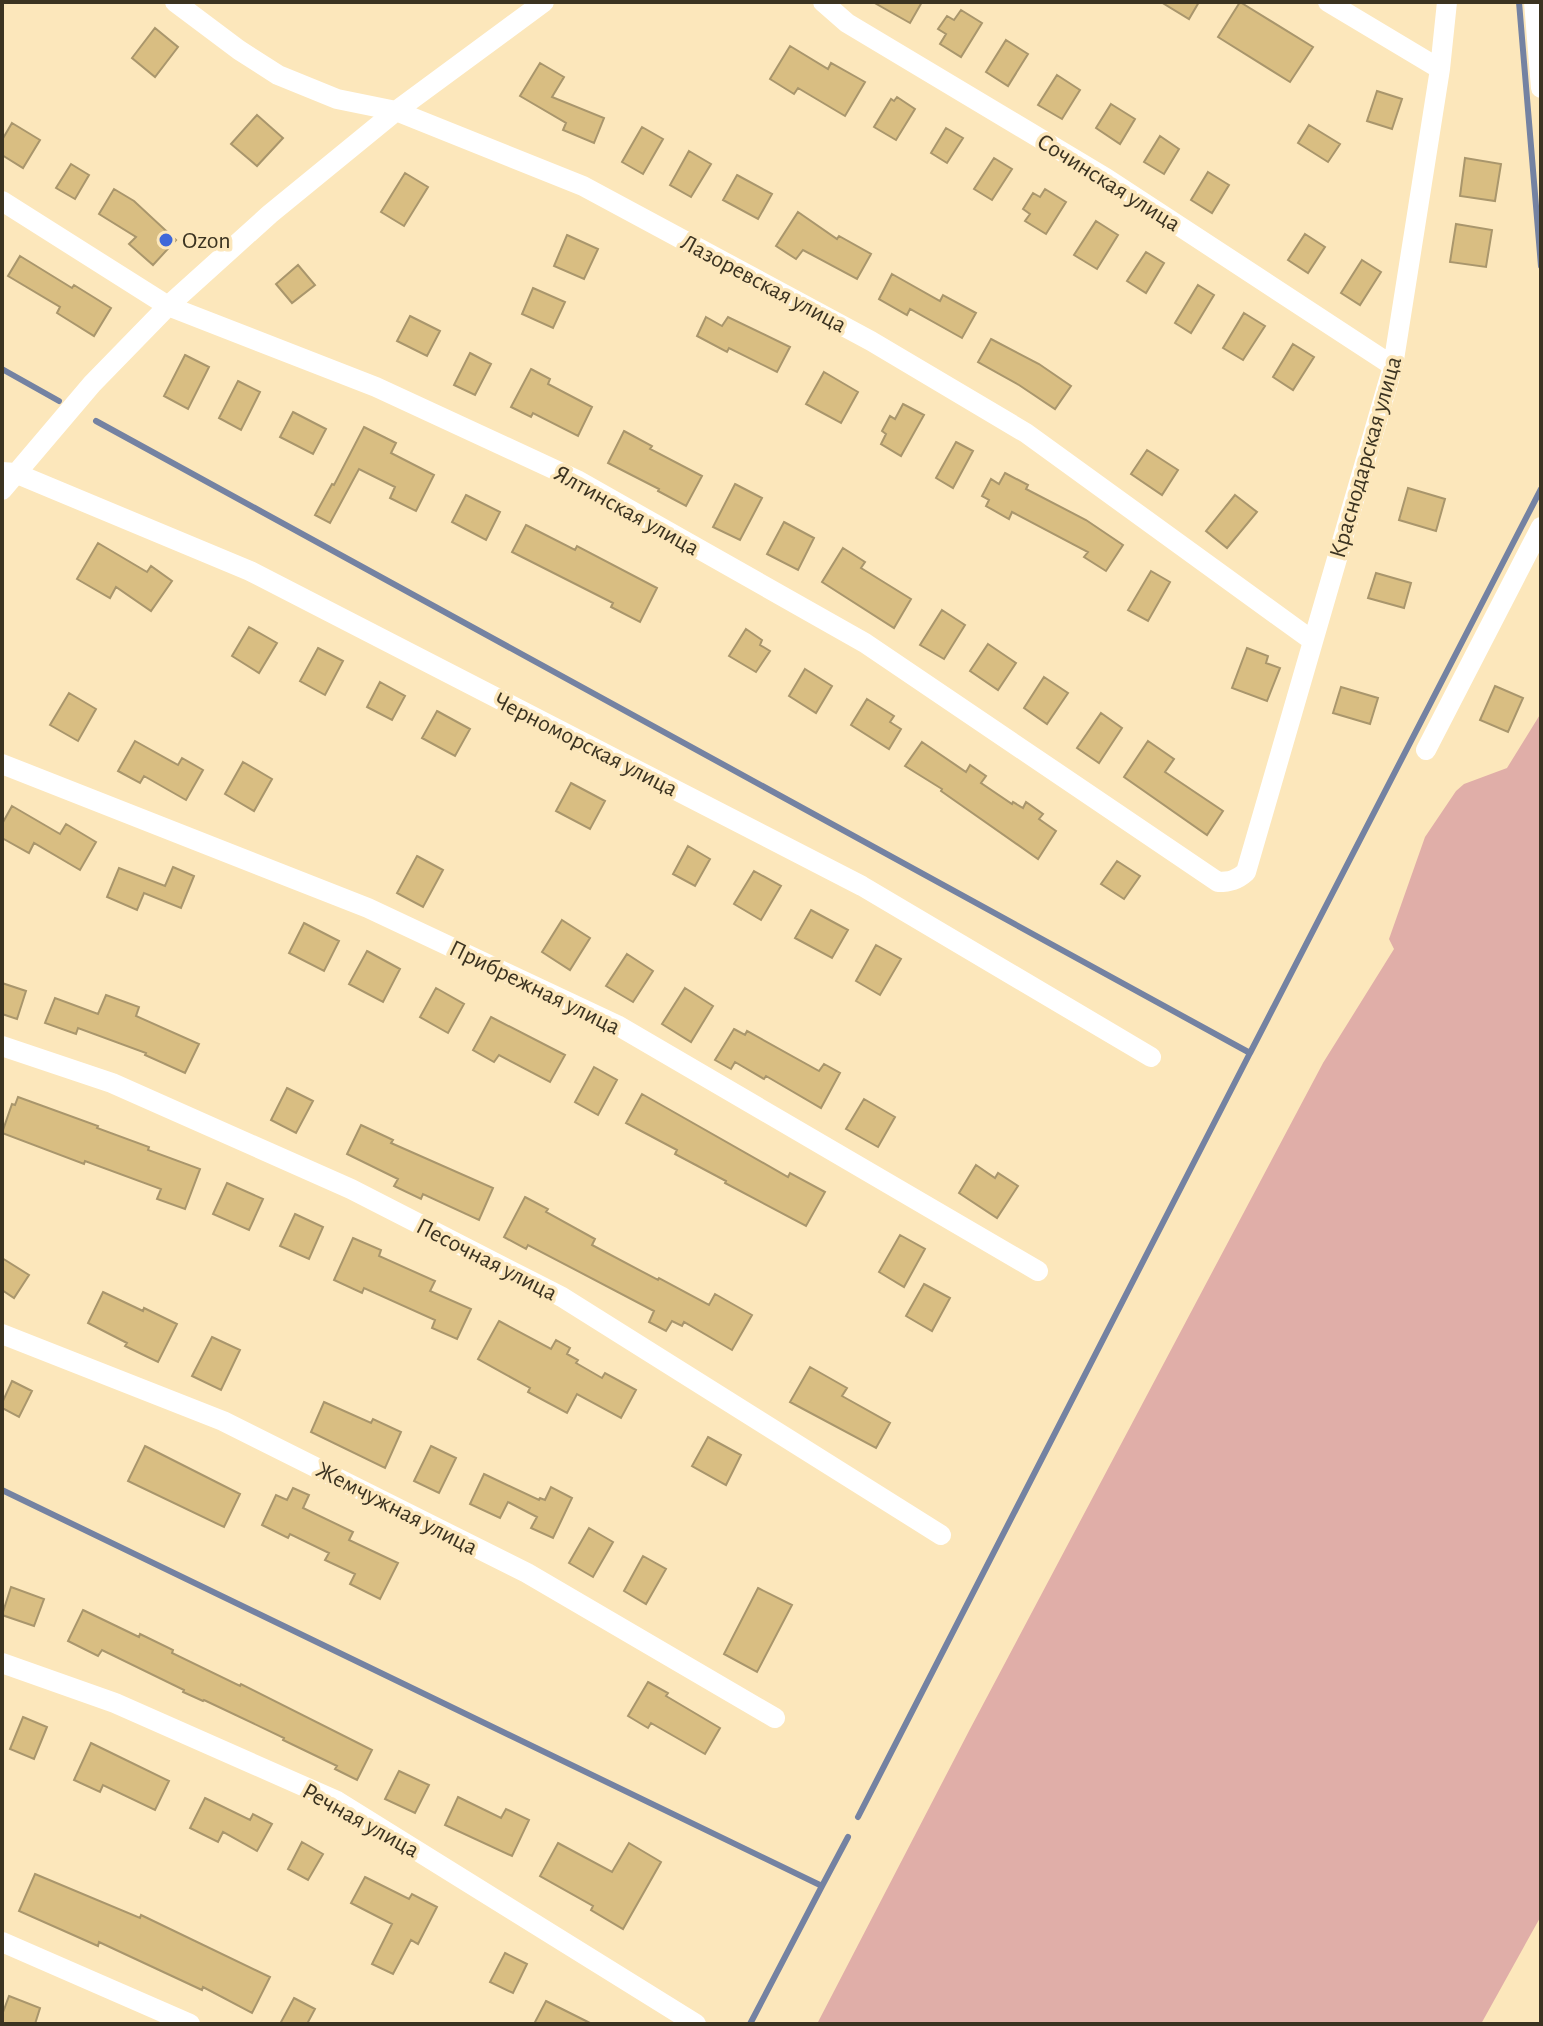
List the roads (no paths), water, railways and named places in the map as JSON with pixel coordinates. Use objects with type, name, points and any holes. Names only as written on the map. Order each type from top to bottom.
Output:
[{"type":"street","name":"Лазоревская улица","points":[[175,2],[278,75],[337,99],[396,111],[583,186],[871,341],[1026,433],[1313,641]]},
{"type":"street","name":"Сочинская улица","points":[[823,2],[847,23],[1106,178],[1393,366]]},
{"type":"street","points":[[1328,2],[1440,69]]},
{"type":"street","name":"Краснодарская улица","points":[[1218,882],[1229,882],[1246,872],[1393,366],[1440,69],[1447,2]]},
{"type":"street","points":[[1534,2],[1541,88]]},
{"type":"street","points":[[6,478],[168,306],[270,214],[529,6]]},
{"type":"street","name":"Ялтинская улица","points":[[2,201],[168,306],[376,387],[577,480],[865,643],[1218,882]]},
{"type":"street","name":"Черноморская улица","points":[[6,478],[250,571],[862,886],[1151,1057]]},
{"type":"street","points":[[1426,750],[1541,527]]},
{"type":"street","name":"Прибрежная улица","points":[[2,764],[368,908],[617,1025],[1038,1271]]},
{"type":"street","name":"Песочная улица","points":[[2,1046],[112,1083],[337,1182],[562,1297],[941,1535]]},
{"type":"street","name":"Жемчужная улица","points":[[2,1334],[237,1428],[527,1573],[775,1718]]},
{"type":"street","name":"Речная улица","points":[[2,1663],[115,1703],[337,1801],[696,2024]]},
{"type":"street","points":[[2,1942],[190,2024]]},
{"type":"waterway","points":[[1519,2],[1541,266]]},
{"type":"waterway","points":[[2,369],[59,401]]},
{"type":"waterway","points":[[96,421],[1250,1053],[858,1817]]},
{"type":"waterway","points":[[1250,1053],[1541,489]]},
{"type":"waterway","points":[[2,1490],[822,1886],[750,2024]]},
{"type":"waterway","points":[[822,1886],[848,1837]]},
{"type":"place","name":"Ozon","points":[[166,240]]}]
